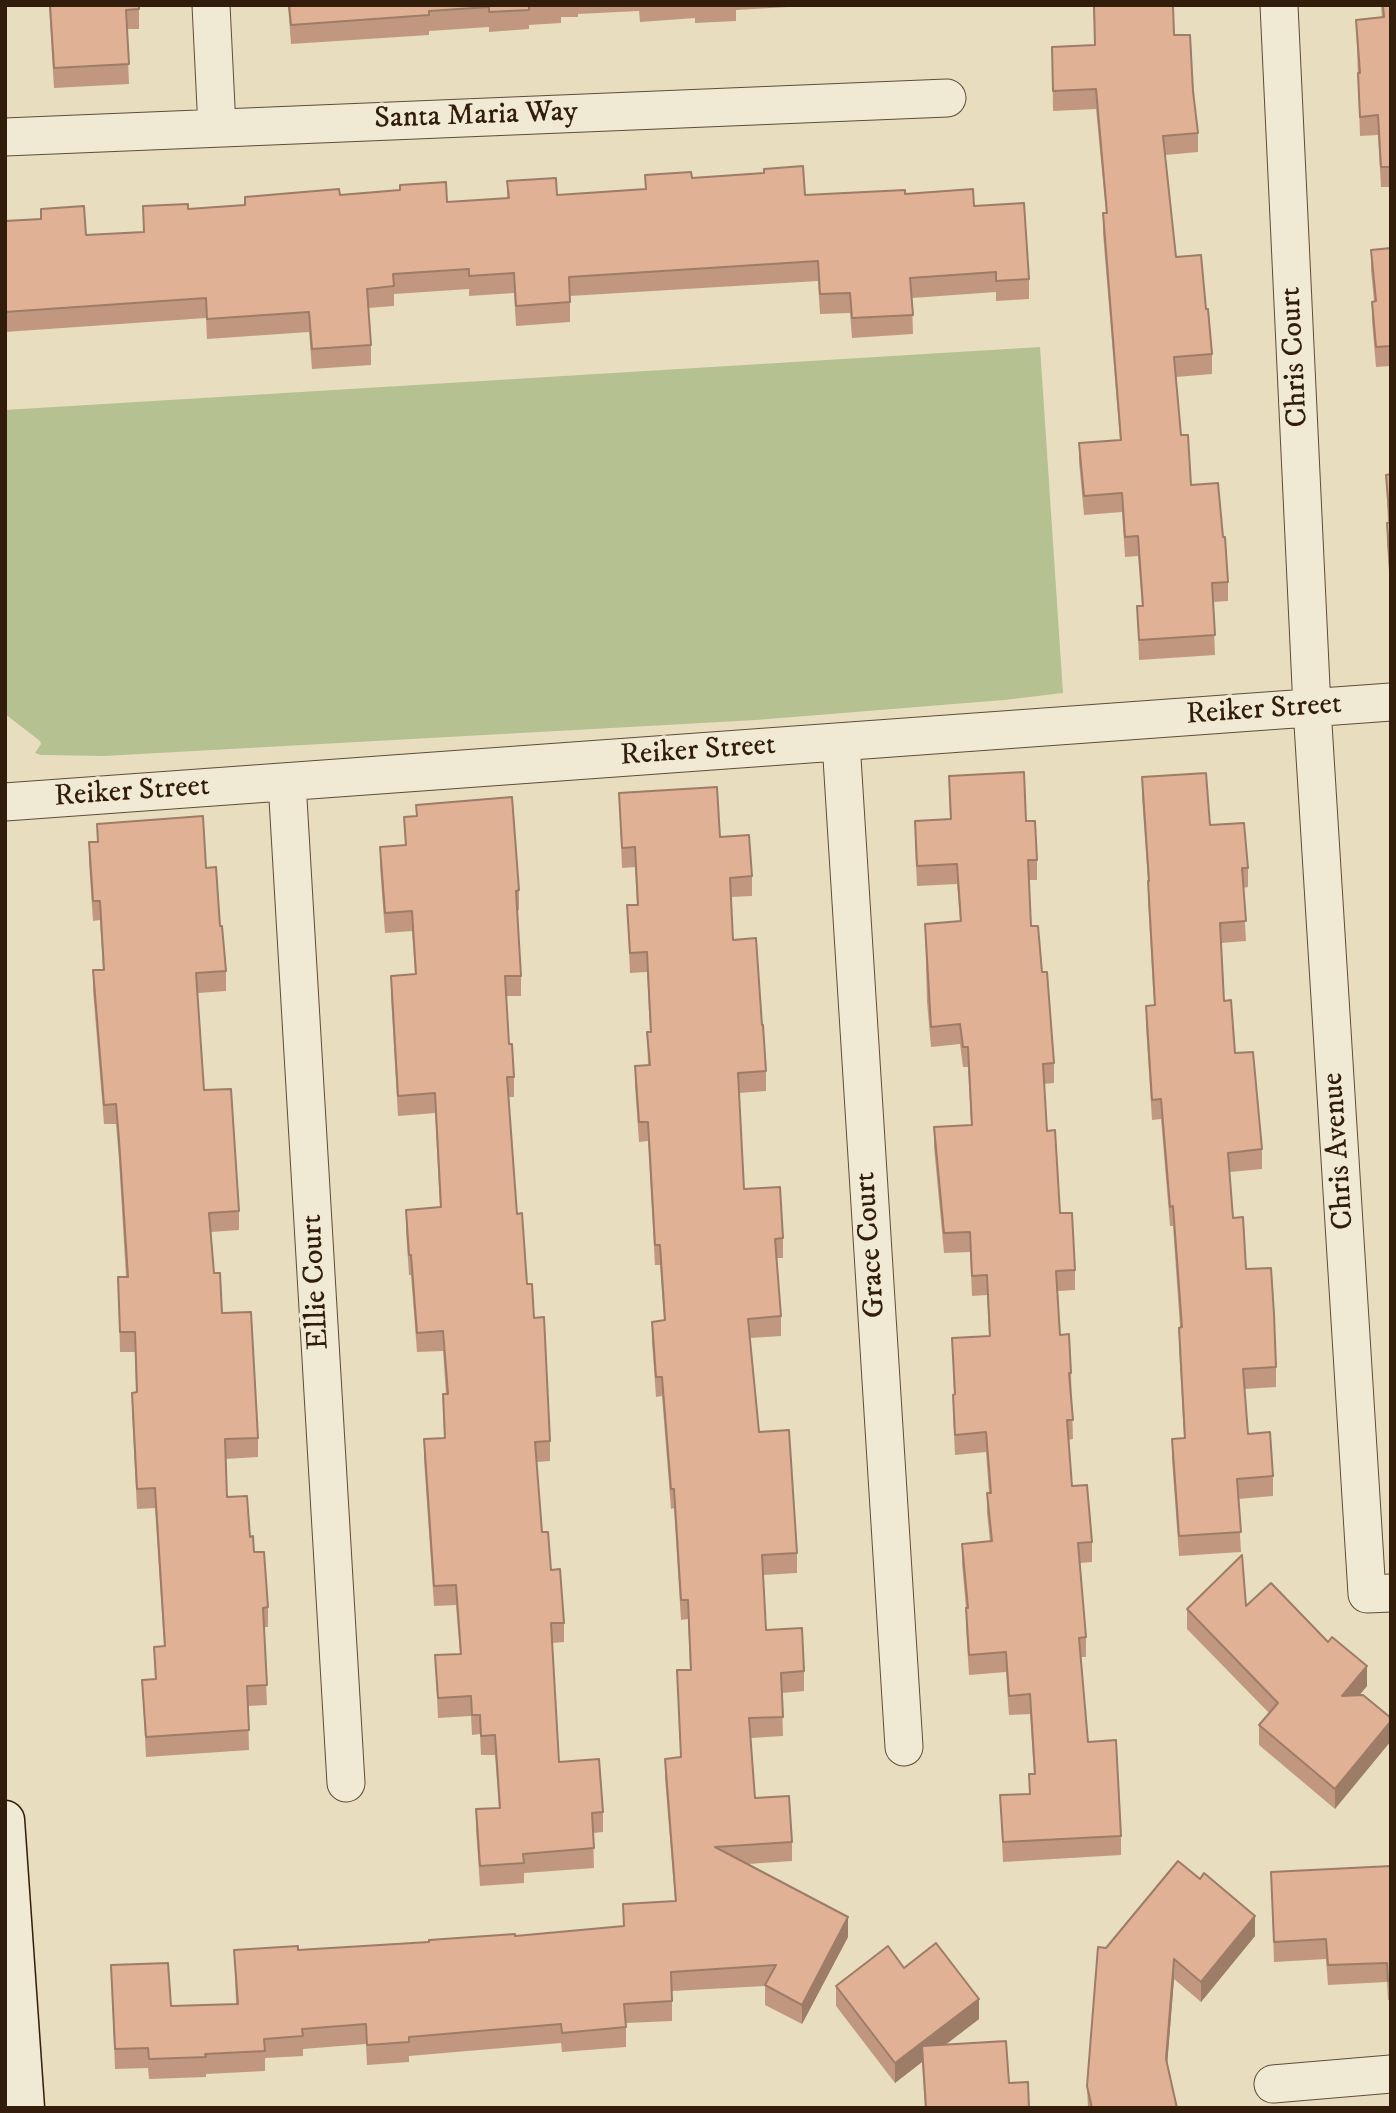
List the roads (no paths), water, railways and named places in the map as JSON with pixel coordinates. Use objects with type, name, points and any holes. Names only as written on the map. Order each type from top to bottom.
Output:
[{"type":"street","points":[[211,5],[217,128]]},
{"type":"street","name":"Chris Court","points":[[1279,5],[1312,708]]},
{"type":"street","name":"Santa Maria Way","points":[[5,137],[947,98]]},
{"type":"street","name":"Reiker Street","points":[[5,802],[1391,702]]},
{"type":"street","name":"Chris Avenue","points":[[1312,708],[1379,1593]]},
{"type":"street","name":"Grace Court","points":[[841,742],[904,1747]]},
{"type":"street","name":"Ellie Court","points":[[287,782],[346,1783]]},
{"type":"street","points":[[5,1820],[24,2108]]},
{"type":"street","points":[[1273,2084],[1391,2074]]}]
